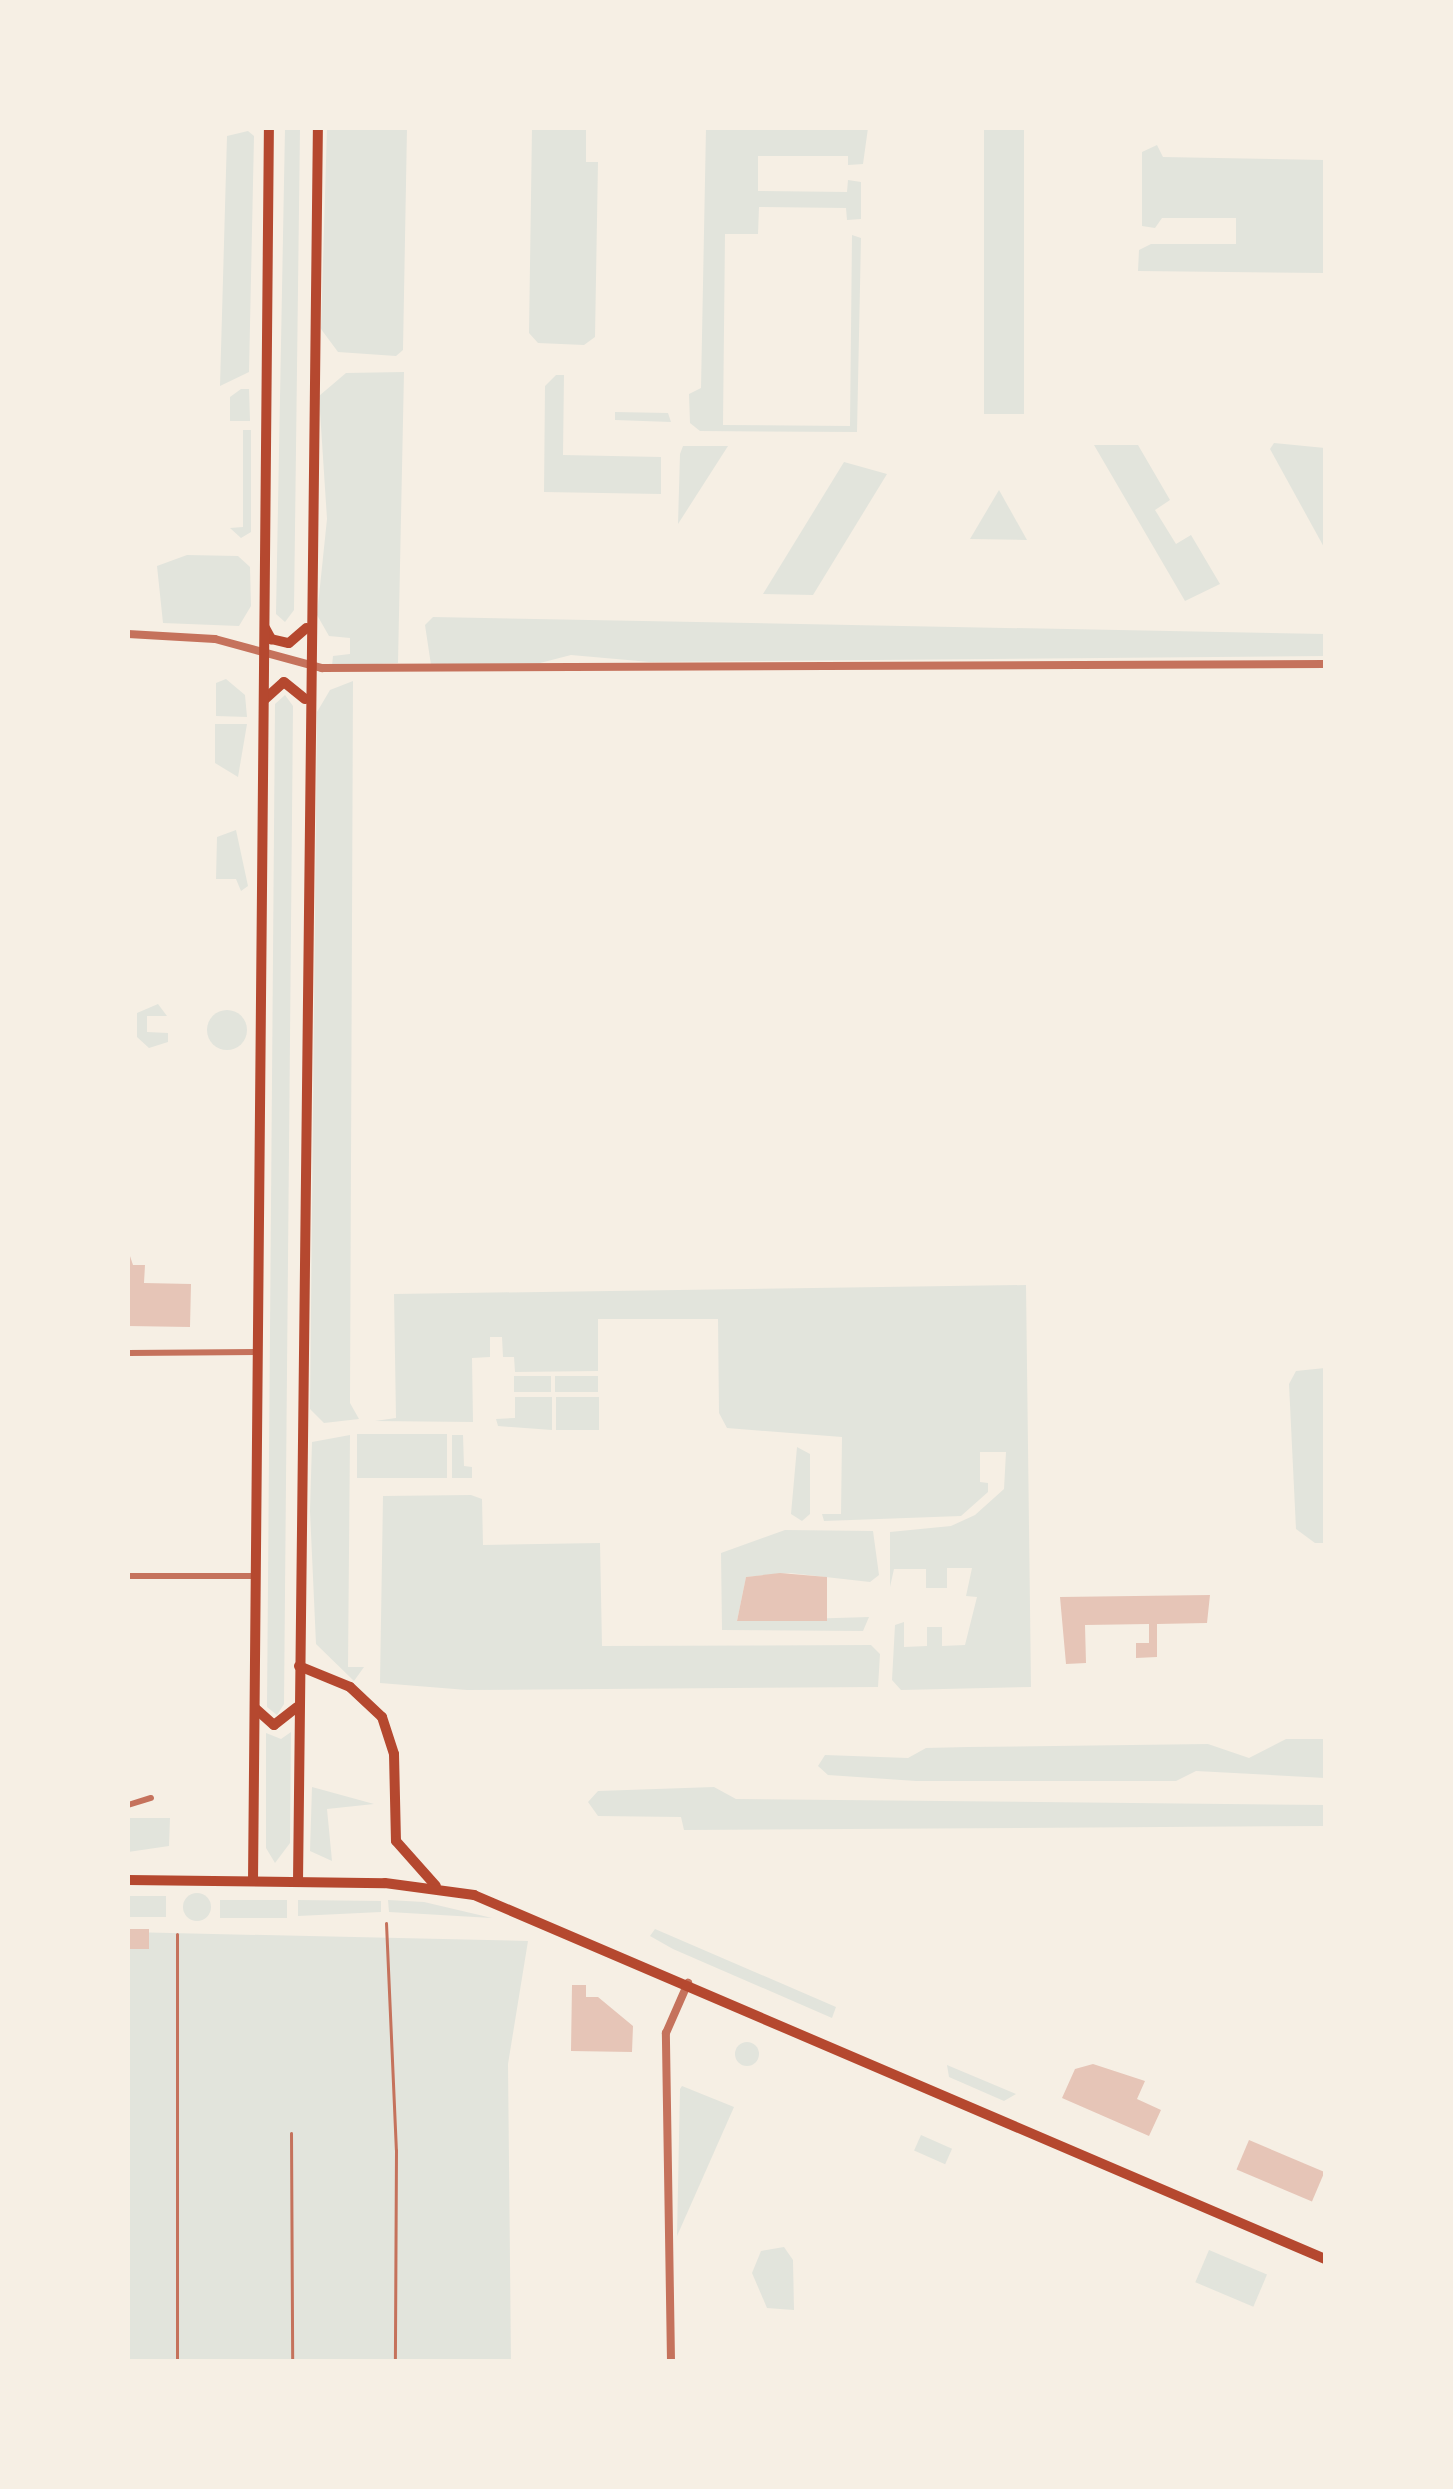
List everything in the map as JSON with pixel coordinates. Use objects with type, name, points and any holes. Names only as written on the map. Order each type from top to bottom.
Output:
[{"type":"main road","points":[[253,1881],[269,128]]},
{"type":"main road","points":[[298,1882],[307,624],[318,128]]},
{"type":"main road","points":[[263,622],[271,639],[289,643],[307,624]]},
{"type":"main road","points":[[263,705],[271,688],[284,682],[299,688],[307,705]]},
{"type":"main road","points":[[299,1666],[350,1687],[382,1717],[394,1754],[396,1841],[437,1887]]},
{"type":"main road","points":[[254,1704],[274,1725],[289,1720],[299,1701]]},
{"type":"main road","points":[[128,1880],[437,1887],[505,1906],[688,1982],[1325,2259]]},
{"type":"street","points":[[128,634],[215,639],[307,665],[1325,664]]},
{"type":"street","points":[[128,1353],[257,1352]]},
{"type":"street","points":[[128,1576],[255,1576]]},
{"type":"street","points":[[128,1805],[151,1798]]},
{"type":"street","points":[[671,2361],[666,2033],[688,1982]]},
{"type":"lane","points":[[386,1923],[396,2165],[395,2361]]},
{"type":"lane","points":[[177,1934],[177,2361]]},
{"type":"lane","points":[[291,2133],[292,2361]]},
{"type":"shaded area","points":[[285,128],[300,128],[294,610],[285,622],[276,614]]},
{"type":"shaded area","points":[[327,128],[407,128],[403,350],[396,356],[338,352],[321,329]]},
{"type":"shaded area","points":[[532,128],[586,128],[586,162],[598,162],[595,337],[584,345],[538,343],[529,333]]},
{"type":"shaded area","points":[[706,128],[868,128],[863,164],[848,165],[848,156],[758,156],[758,191],[847,192],[848,180],[861,182],[861,219],[847,220],[846,208],[759,207],[758,234],[725,234],[723,425],[850,426],[852,235],[861,238],[857,432],[700,431],[690,423],[689,394],[701,388]]},
{"type":"shaded area","points":[[984,128],[1024,128],[1024,414],[984,414]]},
{"type":"shaded area","points":[[248,131],[254,136],[249,372],[220,386],[227,136]]},
{"type":"shaded area","points":[[1157,145],[1163,157],[1325,160],[1325,273],[1138,271],[1139,250],[1151,244],[1236,244],[1236,218],[1162,218],[1155,228],[1142,226],[1142,152]]},
{"type":"shaded area","points":[[404,372],[398,663],[332,666],[333,656],[350,654],[350,638],[329,636],[317,615],[327,519],[319,396],[346,373]]},
{"type":"shaded area","points":[[556,375],[564,375],[563,455],[661,457],[661,494],[544,492],[545,386]]},
{"type":"shaded area","points":[[241,389],[249,389],[250,421],[230,421],[230,397]]},
{"type":"shaded area","points":[[615,412],[668,413],[671,422],[615,420]]},
{"type":"shaded area","points":[[243,430],[251,430],[251,532],[241,538],[230,528],[243,527]]},
{"type":"shaded area","points":[[1274,443],[1325,448],[1325,549],[1270,449]]},
{"type":"shaded area","points":[[1094,445],[1138,445],[1170,500],[1155,510],[1176,544],[1191,535],[1220,584],[1185,601]]},
{"type":"shaded area","points":[[683,446],[728,446],[678,524],[680,454]]},
{"type":"shaded area","points":[[844,462],[887,474],[813,595],[763,594]]},
{"type":"shaded area","points":[[999,490],[1027,540],[970,539]]},
{"type":"shaded area","points":[[187,555],[238,556],[250,567],[251,606],[239,626],[163,623],[157,566]]},
{"type":"shaded area","points":[[433,617],[1325,634],[1325,656],[650,662],[571,655],[540,663],[431,665],[425,625]]},
{"type":"shaded area","points":[[226,679],[245,695],[247,717],[216,716],[216,683]]},
{"type":"shaded area","points":[[353,681],[350,1403],[359,1419],[324,1423],[310,1409],[317,712],[330,690]]},
{"type":"shaded area","points":[[285,695],[293,706],[284,1704],[277,1715],[267,1707],[275,704]]},
{"type":"shaded area","points":[[215,724],[247,724],[238,777],[215,763]]},
{"type":"shaded area","points":[[236,830],[248,886],[241,891],[236,879],[216,879],[217,837]]},
{"type":"shaded area","points":[[158,1004],[167,1016],[147,1016],[147,1032],[168,1033],[168,1042],[149,1048],[137,1037],[137,1013]]},
{"type":"shaded area","points":[[227,1010],[241,1016],[247,1030],[241,1044],[227,1050],[213,1044],[207,1030],[213,1016]]},
{"type":"shaded area","points":[[1026,1285],[1031,1687],[901,1690],[892,1680],[895,1625],[904,1622],[904,1647],[927,1646],[927,1627],[942,1627],[942,1646],[965,1645],[977,1597],[966,1596],[972,1568],[947,1568],[947,1588],[926,1588],[926,1569],[894,1569],[890,1587],[890,1532],[951,1526],[975,1515],[1004,1489],[1006,1452],[980,1452],[980,1482],[988,1483],[988,1492],[961,1516],[824,1521],[822,1514],[841,1514],[842,1437],[727,1428],[719,1413],[718,1319],[598,1319],[598,1371],[515,1372],[514,1357],[503,1357],[502,1337],[490,1337],[490,1357],[472,1358],[473,1422],[375,1421],[396,1418],[394,1294]]},
{"type":"shaded area","points":[[1325,1368],[1325,1543],[1315,1543],[1296,1529],[1289,1384],[1296,1371]]},
{"type":"shaded area","points":[[514,1376],[551,1376],[551,1392],[514,1392]]},
{"type":"shaded area","points":[[555,1376],[598,1376],[598,1392],[555,1392]]},
{"type":"shaded area","points":[[515,1397],[552,1397],[552,1430],[498,1426],[496,1419],[515,1418]]},
{"type":"shaded area","points":[[556,1397],[599,1397],[599,1430],[556,1430]]},
{"type":"shaded area","points":[[357,1434],[447,1434],[447,1478],[357,1478]]},
{"type":"shaded area","points":[[350,1435],[348,1667],[364,1667],[354,1681],[316,1644],[310,1511],[312,1442]]},
{"type":"shaded area","points":[[452,1435],[463,1435],[464,1466],[472,1467],[472,1478],[452,1478]]},
{"type":"shaded area","points":[[797,1447],[810,1454],[810,1514],[802,1521],[791,1514]]},
{"type":"shaded area","points":[[471,1495],[482,1499],[483,1545],[600,1543],[602,1646],[871,1645],[880,1654],[878,1687],[467,1690],[380,1683],[383,1496]]},
{"type":"shaded area","points":[[785,1530],[873,1531],[879,1575],[870,1582],[790,1573],[746,1577],[737,1621],[869,1617],[863,1631],[722,1630],[721,1553]]},
{"type":"shaded area","points":[[291,1732],[290,1843],[275,1863],[266,1848],[266,1733],[281,1739]]},
{"type":"shaded area","points":[[1286,1739],[1325,1739],[1325,1778],[1196,1771],[1176,1781],[916,1781],[828,1775],[818,1766],[825,1755],[908,1758],[926,1748],[968,1747],[1208,1744],[1249,1758]]},
{"type":"shaded area","points":[[312,1787],[374,1804],[327,1809],[332,1861],[310,1851]]},
{"type":"shaded area","points":[[714,1787],[736,1799],[1325,1805],[1325,1826],[684,1830],[681,1817],[598,1816],[588,1802],[598,1791]]},
{"type":"shaded area","points":[[128,1818],[170,1818],[169,1846],[128,1852]]},
{"type":"shaded area","points":[[197,1893],[207,1897],[211,1907],[207,1917],[197,1921],[187,1917],[183,1907],[187,1897]]},
{"type":"shaded area","points":[[128,1896],[166,1896],[166,1917],[128,1917]]},
{"type":"shaded area","points":[[220,1900],[287,1900],[287,1918],[220,1918]]},
{"type":"shaded area","points":[[298,1900],[381,1901],[381,1912],[298,1916]]},
{"type":"shaded area","points":[[388,1900],[424,1902],[492,1918],[389,1912]]},
{"type":"shaded area","points":[[655,1929],[836,2007],[832,2018],[673,1949],[650,1936]]},
{"type":"shaded area","points":[[128,1932],[528,1941],[508,2064],[511,2361],[128,2361]]},
{"type":"shaded area","points":[[747,2042],[756,2045],[759,2054],[756,2063],[747,2066],[738,2063],[735,2054],[738,2045]]},
{"type":"shaded area","points":[[947,2065],[1016,2094],[1004,2101],[949,2077]]},
{"type":"shaded area","points":[[682,2086],[734,2107],[677,2236],[680,2089]]},
{"type":"shaded area","points":[[921,2135],[952,2149],[945,2164],[914,2151]]},
{"type":"shaded area","points":[[784,2247],[793,2260],[794,2310],[767,2308],[752,2273],[761,2251]]},
{"type":"shaded area","points":[[1209,2250],[1267,2275],[1253,2307],[1195,2282]]},
{"type":"building","points":[[128,1250],[133,1265],[145,1265],[144,1283],[191,1284],[190,1327],[128,1326]]},
{"type":"building","points":[[780,1573],[827,1577],[827,1621],[737,1621],[746,1577]]},
{"type":"building","points":[[1210,1595],[1207,1623],[1157,1624],[1157,1657],[1136,1658],[1136,1643],[1149,1643],[1149,1624],[1085,1625],[1086,1663],[1066,1664],[1060,1597]]},
{"type":"building","points":[[128,1929],[149,1929],[149,1949],[128,1949]]},
{"type":"building","points":[[572,1985],[586,1985],[586,1997],[598,1997],[633,2026],[632,2052],[571,2051]]},
{"type":"building","points":[[1093,2064],[1145,2081],[1137,2099],[1161,2110],[1149,2136],[1062,2098],[1075,2069]]},
{"type":"building","points":[[1249,2140],[1324,2172],[1312,2201],[1236,2169]]}]
